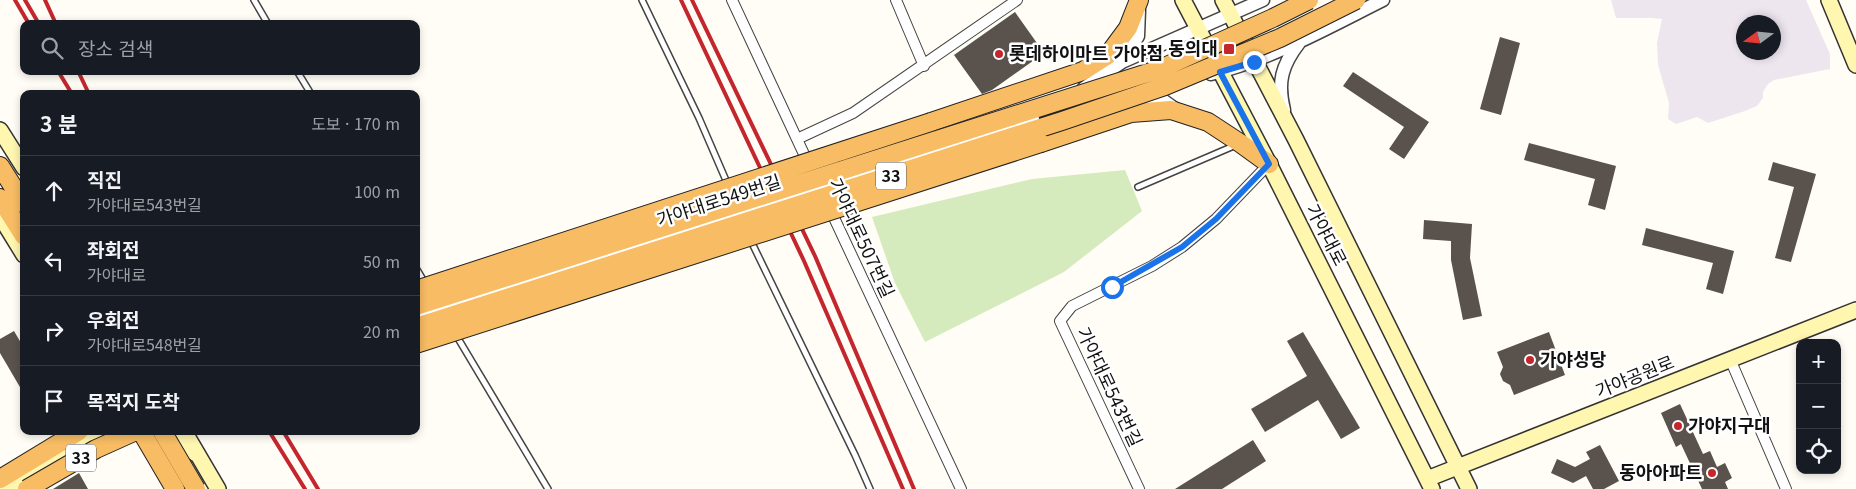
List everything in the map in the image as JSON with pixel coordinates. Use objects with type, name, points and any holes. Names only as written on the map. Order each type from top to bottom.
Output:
[{"type":"highway","points":[[423,290],[1083,71],[1108,55],[1128,28],[1140,0]]},
{"type":"highway","name":"33","points":[[420,305],[1160,69],[1309,0]]},
{"type":"highway","name":"33","points":[[420,326],[1053,124],[1165,86],[1280,38],[1356,0]]},
{"type":"highway","points":[[420,343],[1131,113],[1171,110],[1208,122],[1240,142],[1269,164]]},
{"type":"highway","points":[[0,166],[20,198]]},
{"type":"highway","points":[[0,198],[20,230]]},
{"type":"highway","name":"33","points":[[0,479],[73,435]]},
{"type":"highway","name":"33","points":[[28,489],[96,449],[126,435]]},
{"type":"highway","points":[[143,435],[175,489]]},
{"type":"highway","points":[[164,435],[196,489]]},
{"type":"main road","name":"가야대로","points":[[1183,0],[1269,164],[1430,484]]},
{"type":"main road","name":"가야대로","points":[[1222,0],[1288,124],[1469,489]]},
{"type":"main road","points":[[1829,0],[1856,65]]},
{"type":"main road","points":[[0,130],[20,162]]},
{"type":"main road","points":[[0,216],[20,248]]},
{"type":"main road","name":"가야공원로","points":[[1430,484],[1458,467],[1856,310]]},
{"type":"main road","points":[[6,489],[95,435]]},
{"type":"main road","points":[[136,435],[164,483]]},
{"type":"main road","points":[[186,435],[218,489]]},
{"type":"main road","points":[[164,483],[160,452],[177,442],[198,455]]},
{"type":"street","name":"가야대로507번길","points":[[732,0],[961,489]]},
{"type":"street","points":[[896,0],[924,66]]},
{"type":"street","points":[[797,139],[853,113],[924,66],[1017,0]]},
{"type":"street","points":[[1122,62],[1138,36],[1140,0]]},
{"type":"street","points":[[1033,119],[1102,78],[1122,62],[1263,0]]},
{"type":"street","points":[[1033,119],[1254,62],[1383,0]]},
{"type":"street","points":[[1288,124],[1281,98],[1281,81],[1289,56],[1301,40]]},
{"type":"street","points":[[1087,105],[1164,101],[1180,113]]},
{"type":"street","name":"가야대로549번길","points":[[420,314],[1033,119]]},
{"type":"street","name":"가야대로543번길","points":[[1138,489],[1060,321],[1072,306],[1152,266],[1182,247],[1216,219],[1269,164]]},
{"type":"street","points":[[1730,359],[1786,489]]},
{"type":"lane","points":[[254,0],[266,20]]},
{"type":"lane","points":[[642,0],[699,118],[754,248],[870,489]]},
{"type":"lane","points":[[299,75],[309,90]]},
{"type":"lane","points":[[1138,187],[1240,142]]},
{"type":"lane","points":[[434,298],[548,489]]},
{"type":"lane","points":[[0,479],[6,489]]},
{"type":"shaded area","points":[[1611,0],[1806,0],[1830,54],[1830,69],[1774,80],[1768,84],[1763,92],[1763,98],[1757,106],[1745,111],[1708,123],[1697,117],[1676,124],[1668,119],[1669,103],[1658,65],[1657,43],[1662,19],[1616,18]]},
{"type":"green space","points":[[1125,170],[1142,211],[1064,272],[925,342],[895,283],[872,217],[1032,179]]},
{"type":"building","name":"롯데하이마트 가야점","points":[[1015,12],[1044,53],[992,90],[982,94],[954,55]]},
{"type":"building","points":[[1500,37],[1520,43],[1501,115],[1480,109]]},
{"type":"building","points":[[1353,72],[1429,122],[1404,159],[1389,149],[1404,127],[1343,86]]},
{"type":"building","points":[[1529,143],[1616,166],[1605,210],[1588,205],[1595,179],[1524,160]]},
{"type":"building","points":[[1773,162],[1816,174],[1791,262],[1775,258],[1794,187],[1768,180]]},
{"type":"building","points":[[1424,220],[1472,224],[1470,258],[1482,316],[1463,320],[1451,260],[1451,241],[1423,239]]},
{"type":"building","points":[[1646,228],[1734,251],[1723,294],[1706,289],[1713,263],[1642,245]]},
{"type":"building","points":[[14,331],[20,341],[20,387],[0,353],[0,339]]},
{"type":"building","points":[[1303,332],[1360,428],[1341,439],[1318,400],[1265,432],[1251,409],[1307,376],[1287,341]]},
{"type":"building","name":"가야성당","points":[[1549,332],[1565,375],[1514,395],[1510,385],[1503,381],[1500,374],[1503,367],[1497,352]]},
{"type":"building","points":[[1680,404],[1703,454],[1710,451],[1717,467],[1725,463],[1732,478],[1725,482],[1728,489],[1702,489],[1681,444],[1676,447],[1661,413]]},
{"type":"building","points":[[1253,440],[1266,461],[1222,489],[1175,489]]},
{"type":"building","points":[[1600,445],[1619,481],[1604,489],[1593,489],[1586,476],[1573,483],[1551,473],[1557,459],[1575,467],[1590,459],[1586,452]]},
{"type":"building","points":[[79,473],[88,489],[53,489]]},
{"type":"railway","points":[[15,0],[27,20]]},
{"type":"railway","points":[[25,0],[37,20]]},
{"type":"railway","points":[[45,0],[54,20]]},
{"type":"railway","points":[[681,0],[804,261],[903,489]]},
{"type":"railway","points":[[692,0],[815,256],[914,489]]},
{"type":"railway","points":[[60,75],[70,90]]},
{"type":"railway","points":[[80,75],[87,90]]},
{"type":"railway","points":[[271,435],[305,489]]},
{"type":"railway","points":[[285,435],[318,489]]},
{"type":"place","name":"동의대","points":[[1229,49]]},
{"type":"place","name":"롯데하이마트 가야점","points":[[999,54]]},
{"type":"place","name":"가야성당","points":[[1530,360]]},
{"type":"place","name":"가야지구대","points":[[1678,426]]},
{"type":"place","name":"동아아파트","points":[[1712,473]]},
{"type":"route","points":[[1112,287],[1152,266],[1182,247],[1216,219],[1269,164],[1220,72],[1254,62]]}]
